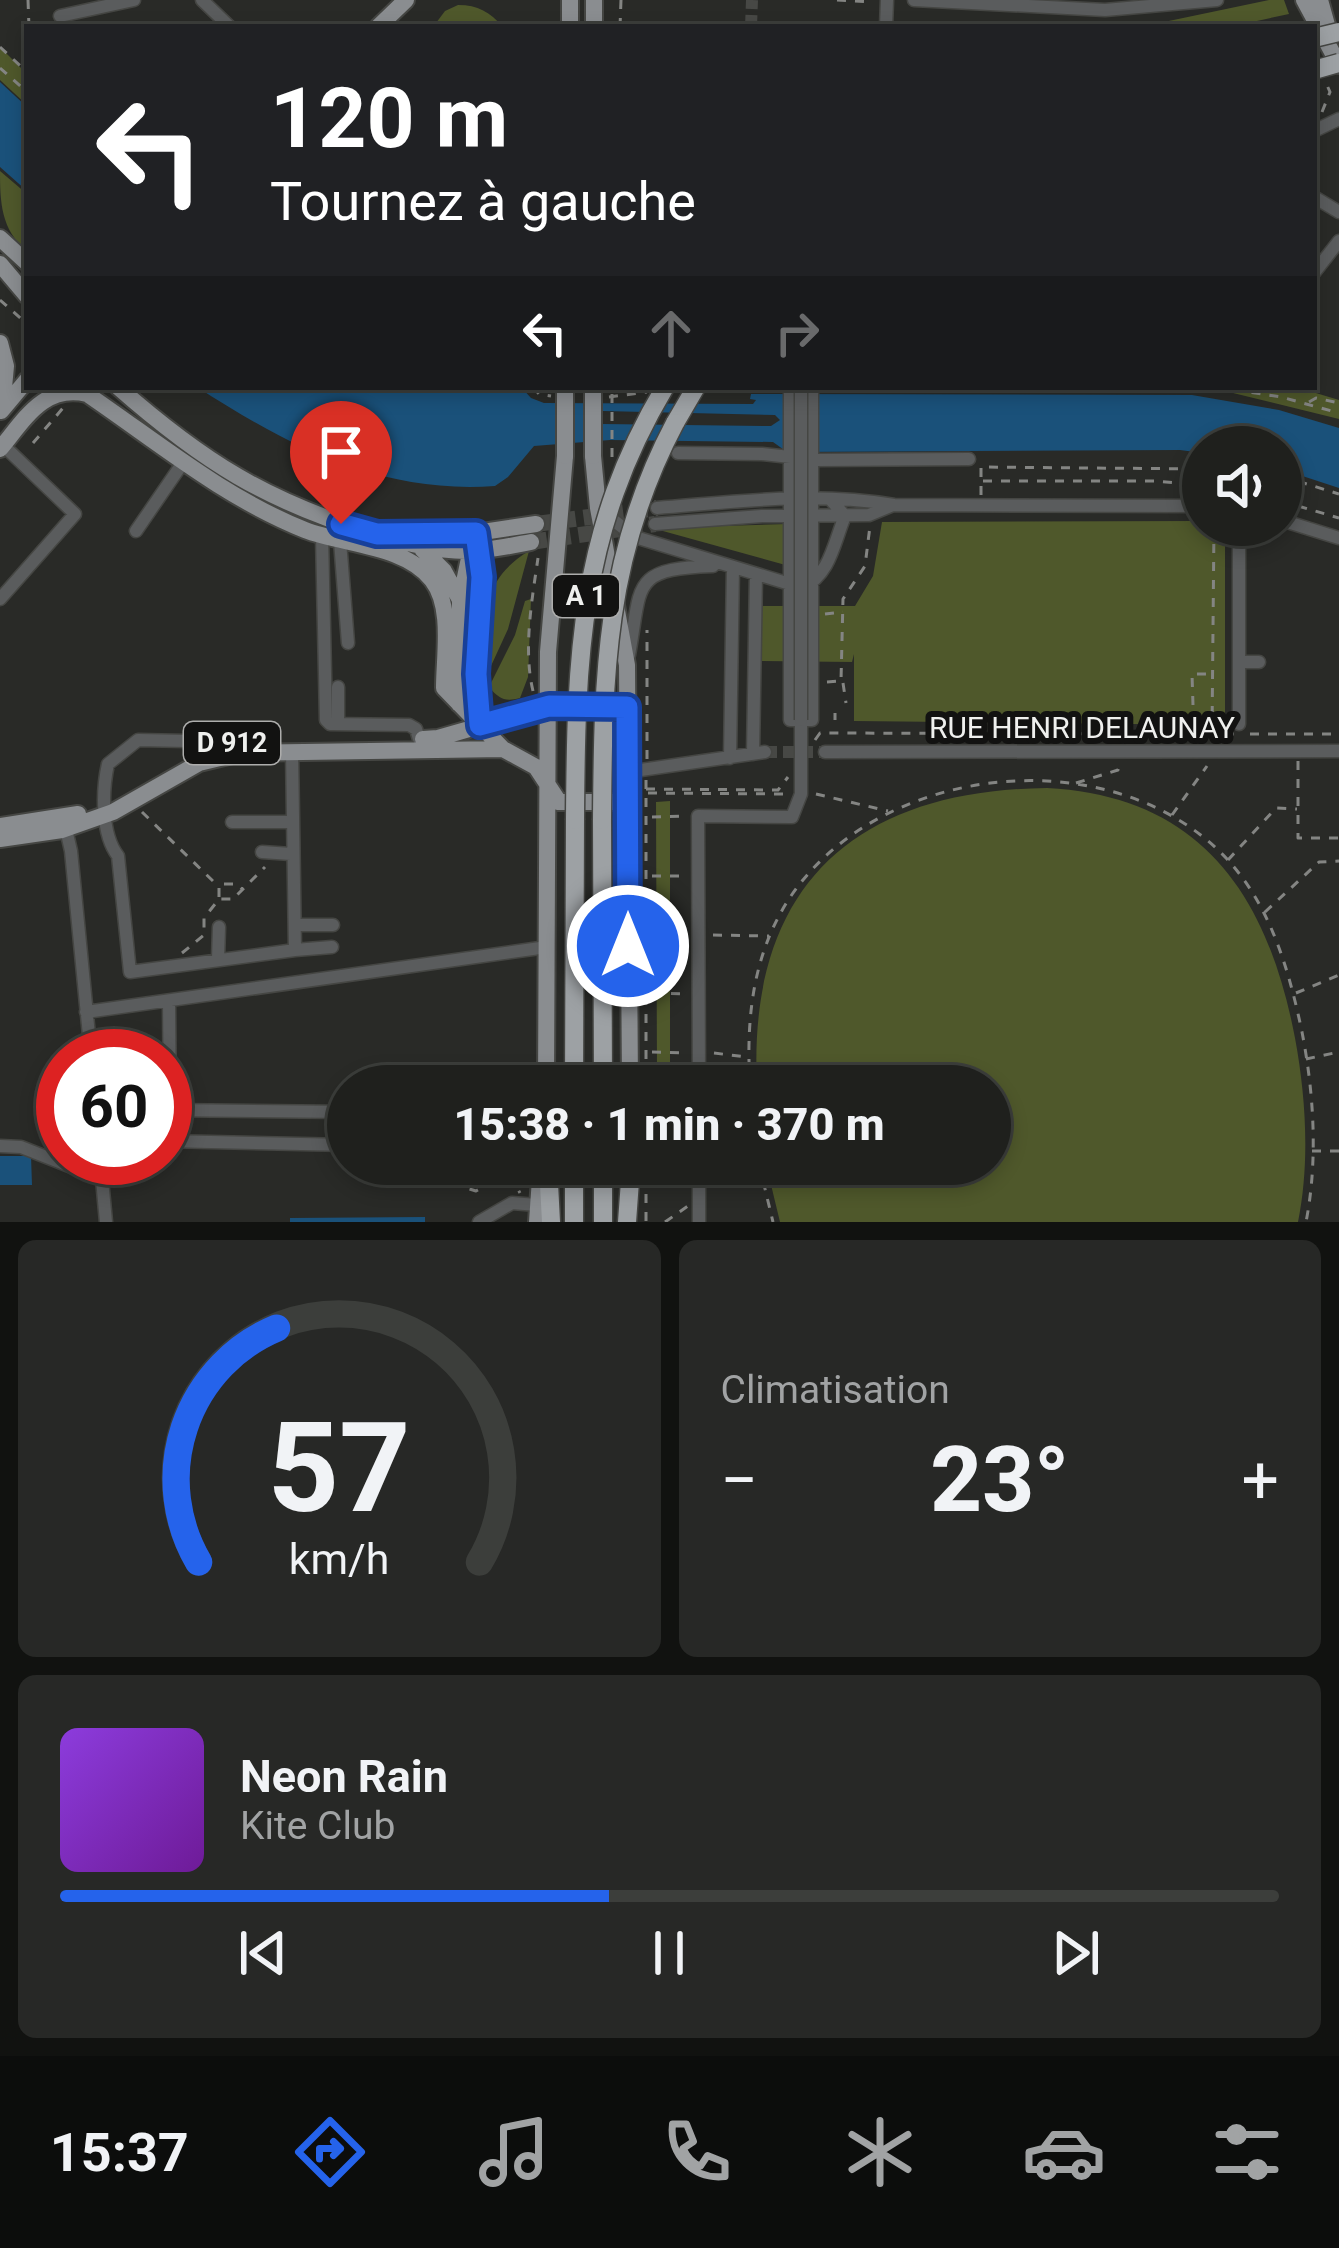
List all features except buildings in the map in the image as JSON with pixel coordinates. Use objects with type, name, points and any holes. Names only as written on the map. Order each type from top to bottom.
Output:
[{"type":"highway","name":"A 1","points":[[574,1065],[578,674],[590,577],[619,480],[664,390]]},
{"type":"highway","name":"A 1","points":[[603,1065],[604,667],[614,586],[640,497],[694,390]]},
{"type":"highway","points":[[547,1185],[551,1222]]},
{"type":"highway","points":[[574,1185],[574,1222]]},
{"type":"highway","points":[[603,1185],[603,1222]]},
{"type":"highway","points":[[630,1185],[630,1222]]},
{"type":"main road","points":[[381,24],[404,0]]},
{"type":"main road","points":[[1320,0],[1330,66]]},
{"type":"main road","points":[[1317,33],[1330,66]]},
{"type":"main road","points":[[0,238],[24,260]]},
{"type":"main road","points":[[0,264],[24,296]]},
{"type":"main road","points":[[0,343],[6,366],[1,411]]},
{"type":"main road","points":[[1,411],[24,384]]},
{"type":"main road","points":[[2,447],[48,395],[68,390],[87,394],[182,464],[272,516],[416,564],[434,582],[444,608],[444,688],[503,748],[536,766],[559,802],[628,802]]},
{"type":"main road","points":[[122,390],[209,461],[262,493],[309,513],[421,548],[535,541]]},
{"type":"main road","points":[[546,1065],[548,785],[542,700],[566,456],[567,392]]},
{"type":"main road","points":[[593,392],[602,458],[598,508],[627,665],[630,1065]]},
{"type":"main road","points":[[377,534],[475,545],[535,541]]},
{"type":"main road","points":[[475,545],[482,577],[476,674],[481,748]]},
{"type":"main road","points":[[459,704],[460,601],[475,545]]},
{"type":"main road","points":[[482,577],[508,546]]},
{"type":"main road","points":[[421,548],[444,572],[460,601]]},
{"type":"main road","name":"D 912","points":[[106,809],[191,755],[237,742],[438,738],[542,700],[627,707]]},
{"type":"main road","name":"D 912","points":[[0,839],[132,801],[199,763],[241,753],[503,748]]},
{"type":"main road","name":"D 912","points":[[0,826],[64,824]]},
{"type":"street","points":[[60,16],[134,0]]},
{"type":"street","points":[[202,0],[225,24]]},
{"type":"street","points":[[914,0],[1105,10],[1217,0]]},
{"type":"street","points":[[1317,269],[1339,241]]},
{"type":"street","points":[[790,390],[790,720],[812,720],[812,390]]},
{"type":"street","points":[[699,1065],[698,816],[792,817],[801,794],[802,390]]},
{"type":"street","points":[[0,599],[75,514],[2,447]]},
{"type":"street","points":[[678,453],[818,460],[970,459]]},
{"type":"street","points":[[818,460],[824,499],[821,516],[832,547]]},
{"type":"street","points":[[136,531],[182,464]]},
{"type":"street","points":[[824,499],[845,516]]},
{"type":"street","points":[[657,508],[824,499],[894,505],[1182,506]]},
{"type":"street","points":[[655,524],[869,515],[894,505]]},
{"type":"street","points":[[598,508],[635,537],[803,588],[828,566],[845,516]]},
{"type":"street","points":[[1302,527],[1339,538]]},
{"type":"street","points":[[331,538],[348,643]]},
{"type":"street","points":[[331,538],[323,713],[330,724],[409,725],[419,739]]},
{"type":"street","points":[[1239,546],[1239,724]]},
{"type":"street","points":[[627,665],[636,602],[647,579],[659,573],[730,566]]},
{"type":"street","points":[[730,566],[730,758]]},
{"type":"street","points":[[627,772],[759,753],[756,574]]},
{"type":"street","points":[[1239,662],[1258,662]]},
{"type":"street","points":[[338,687],[338,724]]},
{"type":"street","points":[[237,742],[139,740],[108,764],[108,843],[118,856],[130,972],[332,947]]},
{"type":"street","points":[[285,853],[291,822],[292,751]]},
{"type":"street","name":"RUE HENRI DELAUNAY","points":[[825,752],[1339,751]]},
{"type":"street","points":[[232,822],[291,822]]},
{"type":"street","points":[[64,824],[88,1029]]},
{"type":"street","points":[[262,852],[285,853],[296,862],[295,950]]},
{"type":"street","points":[[296,925],[332,925]]},
{"type":"street","points":[[218,959],[219,927]]},
{"type":"street","points":[[86,1012],[547,947]]},
{"type":"street","points":[[169,1029],[170,1002]]},
{"type":"street","points":[[192,1110],[327,1112]]},
{"type":"street","points":[[192,1142],[327,1145]]},
{"type":"street","points":[[0,1146],[36,1153]]},
{"type":"street","points":[[103,1185],[106,1222]]},
{"type":"street","points":[[699,1185],[699,1222]]},
{"type":"street","points":[[478,1222],[512,1203],[534,1207]]},
{"type":"path","points":[[837,0],[887,2]]},
{"type":"path","points":[[0,47],[24,69]]},
{"type":"path","points":[[1317,116],[1326,107],[1330,92],[1330,66]]},
{"type":"path","points":[[0,68],[24,89]]},
{"type":"path","points":[[0,300],[24,321]]},
{"type":"path","points":[[536,390],[543,395],[567,392]]},
{"type":"path","points":[[602,458],[614,390]]},
{"type":"path","points":[[616,390],[618,397]]},
{"type":"path","points":[[593,392],[618,397],[658,390]]},
{"type":"path","points":[[1236,390],[1339,413]]},
{"type":"path","points":[[1278,390],[1281,397]]},
{"type":"path","points":[[1308,403],[1316,398],[1339,403]]},
{"type":"path","points":[[33,443],[64,407]]},
{"type":"path","points":[[981,504],[981,467],[1182,470]]},
{"type":"path","points":[[981,482],[1182,483]]},
{"type":"path","points":[[1302,483],[1339,494]]},
{"type":"path","points":[[1302,507],[1339,518]]},
{"type":"path","points":[[535,541],[530,671],[542,700]]},
{"type":"path","points":[[1213,734],[1214,546]]},
{"type":"path","points":[[647,625],[647,754]]},
{"type":"path","points":[[1193,705],[1192,674],[1213,674]]},
{"type":"path","points":[[841,681],[846,684],[846,704]]},
{"type":"path","points":[[835,713],[835,720]]},
{"type":"path","points":[[1075,783],[1118,770],[1120,761]]},
{"type":"path","points":[[1172,815],[1213,761]]},
{"type":"path","points":[[1298,761],[1298,838],[1339,838]]},
{"type":"path","points":[[749,1065],[753,988],[769,936],[815,866],[854,833],[930,798],[990,784],[1075,783],[1124,794],[1172,815],[1228,860],[1264,913],[1293,994],[1306,1059],[1312,1151],[1306,1222]]},
{"type":"path","points":[[646,1065],[646,792],[826,794],[892,812]]},
{"type":"path","points":[[132,801],[214,884],[236,884],[242,890]]},
{"type":"path","points":[[1228,860],[1276,808],[1298,809]]},
{"type":"path","points":[[652,817],[675,817]]},
{"type":"path","points":[[219,899],[233,899],[285,853]]},
{"type":"path","points":[[1264,913],[1319,862],[1339,861]]},
{"type":"path","points":[[652,876],[675,876]]},
{"type":"path","points":[[164,968],[204,935],[205,918],[219,899],[219,884]]},
{"type":"path","points":[[652,934],[676,935]]},
{"type":"path","points":[[698,936],[769,936]]},
{"type":"path","points":[[1293,994],[1339,975]]},
{"type":"path","points":[[652,993],[676,994]]},
{"type":"path","points":[[652,1052],[676,1053]]},
{"type":"path","points":[[1306,1059],[1339,1052]]},
{"type":"path","points":[[699,1053],[749,1058]]},
{"type":"path","points":[[1312,1151],[1339,1151]]},
{"type":"path","points":[[460,1186],[476,1191],[508,1173],[534,1207]]},
{"type":"path","points":[[764,1185],[773,1222]]},
{"type":"path","points":[[664,1222],[699,1198]]},
{"type":"green space","points":[[1269,0],[1284,0],[1289,14],[1243,24],[1154,24]]},
{"type":"green space","points":[[472,6],[500,24],[435,24],[445,11]]},
{"type":"green space","points":[[0,47],[24,71],[24,102],[0,80]]},
{"type":"green space","points":[[0,171],[24,191],[24,248],[7,225]]},
{"type":"green space","points":[[1306,390],[1339,400],[1339,419],[1233,393]]},
{"type":"green space","points":[[1182,521],[1182,546],[1225,546],[1225,725],[854,721],[854,654],[852,662],[762,661],[761,606],[855,606],[873,576],[882,522]]},
{"type":"green space","points":[[788,524],[789,566],[652,528]]},
{"type":"green space","points":[[529,551],[508,629],[485,679],[485,623],[492,591],[512,563]]},
{"type":"green space","points":[[531,599],[528,677],[520,698],[510,700],[489,687],[515,635],[525,601]]},
{"type":"green space","points":[[1047,788],[1101,795],[1147,810],[1186,833],[1219,863],[1246,899],[1283,987],[1299,1060],[1305,1153],[1298,1222],[780,1222],[771,1185],[1011,1185],[1011,1065],[758,1065],[759,1017],[771,957],[793,906],[825,864],[867,831],[918,808],[978,793]]},
{"type":"green space","points":[[670,801],[670,1065],[657,1065],[656,802]]},
{"type":"water","points":[[0,82],[24,104],[24,188],[0,167]]},
{"type":"water","points":[[202,390],[524,390],[544,403],[753,404],[756,400],[750,399],[751,394],[1192,395],[1279,410],[1339,428],[1339,488],[1302,476],[1302,426],[1182,426],[1182,450],[787,452],[773,442],[610,440],[534,446],[495,486],[453,487],[375,474],[302,447]],"holes":[[[603,411],[775,415],[780,420],[771,426],[603,424],[589,420],[589,415]]]},
{"type":"water","points":[[0,1156],[31,1156],[32,1185],[0,1185]]},
{"type":"water","points":[[425,1217],[425,1222],[290,1222],[290,1218]]},
{"type":"tunnel","points":[[751,24],[752,0]]},
{"type":"tunnel","points":[[536,524],[657,508]]},
{"type":"tunnel","points":[[531,542],[655,524]]},
{"type":"tunnel","points":[[765,752],[825,752]]},
{"type":"route","points":[[341,524],[377,534],[476,533],[482,577],[476,674],[480,725],[549,706],[627,707],[628,946]]}]
